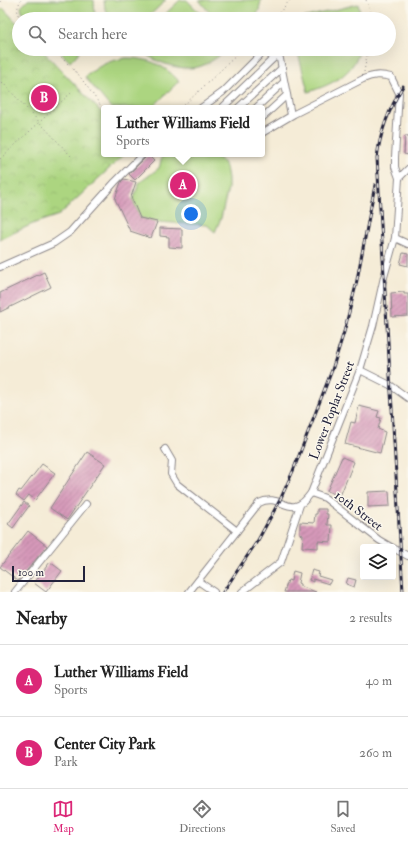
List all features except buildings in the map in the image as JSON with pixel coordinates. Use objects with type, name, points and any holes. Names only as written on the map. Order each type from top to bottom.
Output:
[{"type":"street","points":[[205,105],[223,92],[259,56]]},
{"type":"street","points":[[225,105],[273,56]]},
{"type":"street","points":[[279,56],[291,115]]},
{"type":"street","points":[[241,105],[282,68]]},
{"type":"street","name":"Lower Poplar Street","points":[[265,132],[291,115],[374,75],[381,74],[391,77],[397,88],[399,100],[395,167],[398,178],[395,238],[384,277],[373,326],[360,370],[311,493],[306,501],[300,505]]},
{"type":"street","points":[[259,105],[284,82]]},
{"type":"street","points":[[265,115],[287,95]]},
{"type":"street","points":[[0,266],[54,243],[70,232],[115,182],[140,157]]},
{"type":"street","points":[[398,178],[408,169]]},
{"type":"street","points":[[395,238],[408,244]]},
{"type":"street","points":[[360,370],[390,385],[408,398]]},
{"type":"street","points":[[165,450],[172,461],[171,474],[177,484],[237,531]]},
{"type":"street","name":"10th Street","points":[[311,493],[325,498],[379,540],[386,544]]},
{"type":"street","points":[[189,592],[259,503],[274,500],[296,507],[300,505]]},
{"type":"street","points":[[15,592],[86,504]]},
{"type":"street","points":[[242,592],[281,562],[300,505]]},
{"type":"street","name":"10th Street","points":[[396,549],[408,556]]},
{"type":"street","points":[[198,581],[214,592]]},
{"type":"path","points":[[18,12],[17,7],[21,0]]},
{"type":"path","points":[[280,12],[290,0]]},
{"type":"path","points":[[366,0],[370,12]]},
{"type":"path","points":[[60,56],[78,74],[101,106]]},
{"type":"path","points":[[184,105],[236,56]]},
{"type":"path","points":[[363,79],[367,56]]},
{"type":"path","points":[[2,82],[71,156]]},
{"type":"path","points":[[0,159],[73,91]]},
{"type":"green space","points":[[28,0],[94,0],[95,12],[22,12],[21,7]]},
{"type":"green space","points":[[104,0],[166,0],[153,12],[106,12]]},
{"type":"green space","points":[[180,0],[187,0],[198,12],[167,12]]},
{"type":"green space","points":[[199,0],[261,0],[258,12],[209,12]]},
{"type":"green space","points":[[358,4],[360,12],[327,12]]},
{"type":"green space","points":[[3,8],[12,18],[12,56],[48,56],[101,112],[101,157],[122,157],[59,215],[35,223],[0,239],[0,11]]},
{"type":"green space","points":[[64,56],[76,56],[70,62]]},
{"type":"green space","points":[[148,56],[219,56],[206,64],[191,68],[183,68],[167,64]]},
{"type":"green space","points":[[299,56],[358,56],[352,66],[340,78],[325,86],[308,92]]},
{"type":"green space","points":[[134,58],[155,63],[167,70],[179,81],[155,105],[108,105],[85,77],[104,64]]},
{"type":"green space","points":[[162,157],[216,157],[222,161],[226,167],[228,188],[221,218],[215,232],[207,225],[157,222],[140,218],[133,200],[139,183],[159,168]]},
{"type":"railway","points":[[403,86],[393,103],[386,120],[380,139],[377,158],[403,592]]},
{"type":"railway","points":[[223,592],[258,540],[280,500],[293,471],[332,370],[344,332],[356,285],[375,185]]},
{"type":"place","name":"Center City Park","points":[[44,98]]},
{"type":"place","name":"Luther Williams Field","points":[[183,185]]}]
